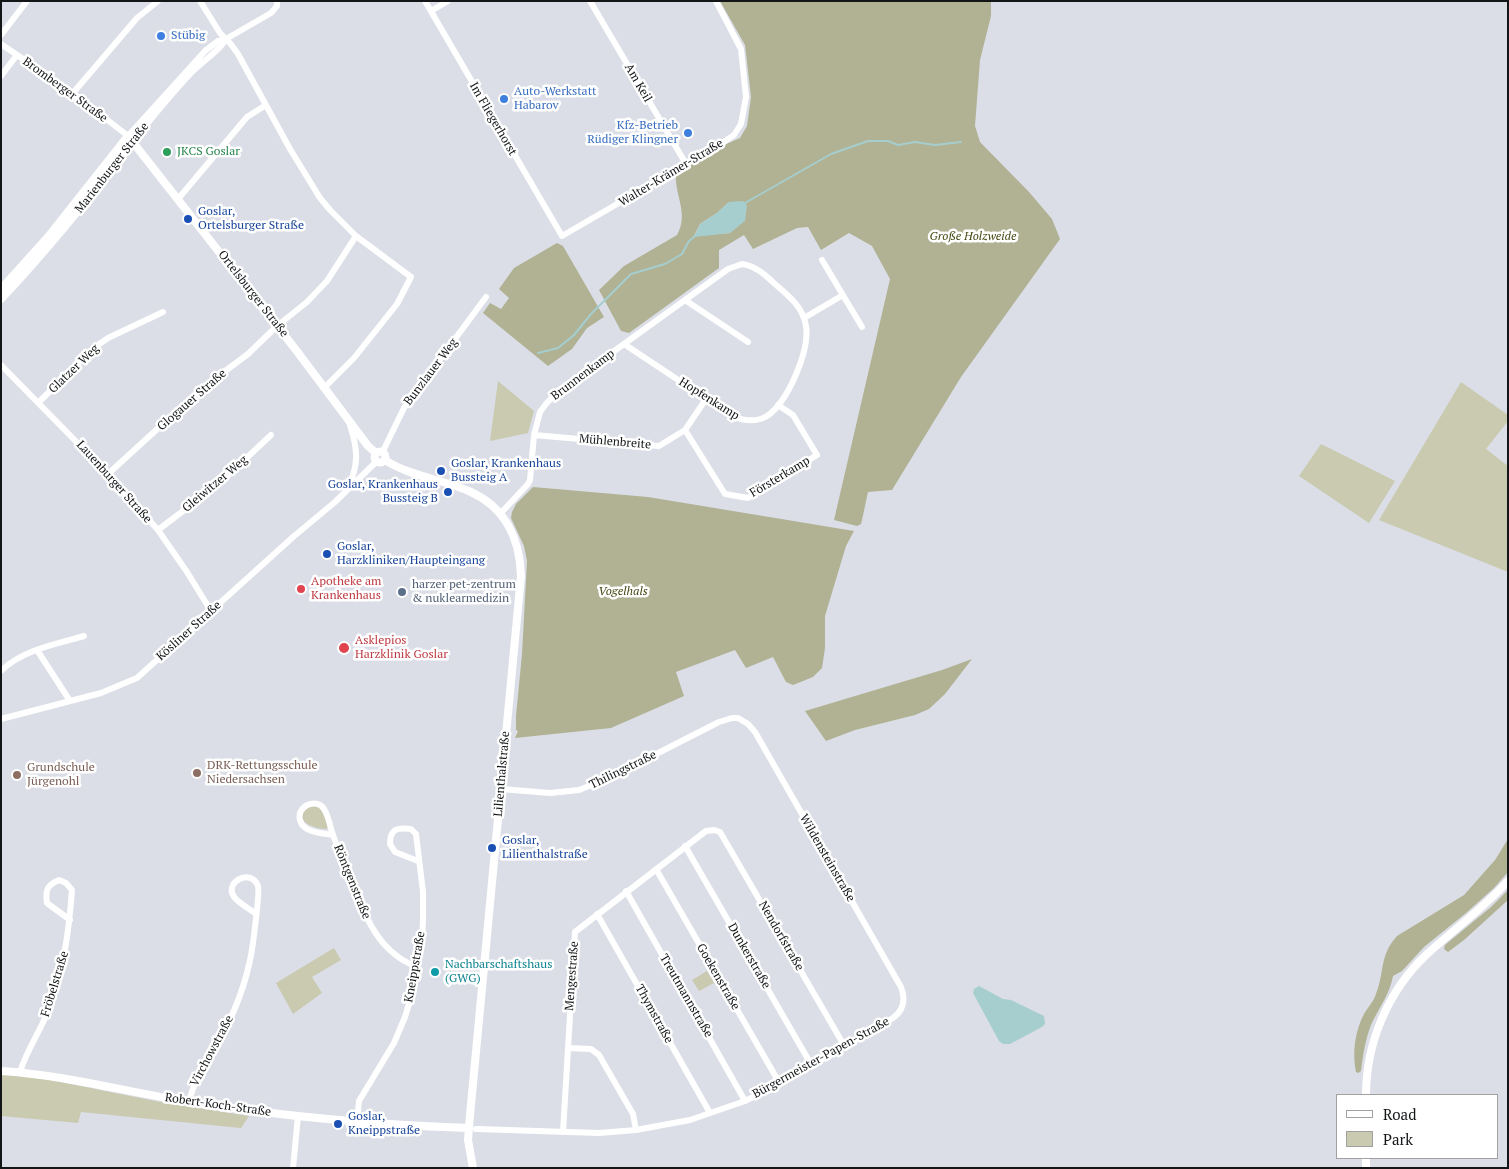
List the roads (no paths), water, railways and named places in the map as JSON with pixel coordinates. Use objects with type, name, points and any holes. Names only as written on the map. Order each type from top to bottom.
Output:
[{"type":"street","points":[[1,35],[27,1]]},
{"type":"street","points":[[73,93],[137,18],[158,1]]},
{"type":"street","points":[[200,1],[220,33],[238,54],[290,149],[320,198],[356,236],[411,277],[397,304],[354,358],[324,388]]},
{"type":"street","name":"Marienburger Straße","points":[[1,289],[48,237],[130,139],[192,72],[226,39],[271,13],[277,6],[277,1]]},
{"type":"street","name":"Im Fliegerhorst","points":[[425,1],[562,236]]},
{"type":"street","points":[[431,12],[448,1]]},
{"type":"street","name":"Am Keil","points":[[590,1],[686,164]]},
{"type":"street","name":"Walter-Krämer-Straße","points":[[562,236],[734,135],[741,124],[745,110],[746,97],[741,49],[716,1]]},
{"type":"street","name":"Bromberger Straße","points":[[1,44],[73,93],[130,139]]},
{"type":"street","points":[[1,76],[17,56]]},
{"type":"street","points":[[178,199],[247,117],[266,105]]},
{"type":"street","name":"Marienburger Straße","points":[[1,299],[71,220],[130,139]]},
{"type":"street","name":"Ortelsburger Straße","points":[[130,139],[277,326],[368,446],[380,456]]},
{"type":"street","name":"Glogauer Straße","points":[[108,474],[200,390],[248,354],[277,326],[307,302],[327,282],[356,236]]},
{"type":"street","points":[[822,260],[862,327]]},
{"type":"street","points":[[624,344],[733,266],[748,265],[760,271],[792,299],[804,318],[843,295]]},
{"type":"street","name":"Bunzlauer Weg","points":[[380,456],[404,408],[486,298]]},
{"type":"street","points":[[685,300],[748,342]]},
{"type":"street","name":"Glatzer Weg","points":[[39,402],[95,348],[108,338],[163,312]]},
{"type":"street","name":"Hopfenkamp","points":[[624,344],[734,416],[746,420],[762,418],[772,412],[778,405],[791,385],[799,367],[807,333],[804,318]]},
{"type":"street","name":"Brunnenkamp","points":[[500,514],[528,484],[534,435],[540,412],[552,397],[624,344]]},
{"type":"street","name":"Lauenburger Straße","points":[[1,365],[108,474],[158,530],[211,611]]},
{"type":"street","name":"Mühlenbreite","points":[[534,435],[659,446],[685,430],[706,398]]},
{"type":"street","name":"Försterkamp","points":[[685,430],[725,494],[748,498],[817,455],[794,415],[778,405]]},
{"type":"street","name":"Kösliner Straße","points":[[347,490],[357,462],[355,440],[349,421]]},
{"type":"street","name":"Gleiwitzer Weg","points":[[158,530],[221,482],[271,435]]},
{"type":"street","name":"Kösliner Straße","points":[[1,719],[101,693],[137,678],[347,490],[380,456]]},
{"type":"street","name":"Lilienthalstraße","points":[[380,456],[408,471],[472,492],[487,502],[500,514],[517,542],[520,560],[521,576],[468,1140],[473,1168]]},
{"type":"street","points":[[1,671],[10,662],[37,650],[84,636]]},
{"type":"street","points":[[37,650],[70,701]]},
{"type":"street","name":"Thilingstraße","points":[[501,789],[550,792],[579,790],[609,778],[719,722],[738,718]]},
{"type":"street","name":"Wildensteinstraße","points":[[738,718],[748,724],[755,732],[794,800],[901,987],[904,1000],[903,1006]]},
{"type":"street","name":"Röntgenstraße","points":[[333,835],[309,830],[302,826],[299,818],[301,810],[305,806],[316,803],[324,808],[368,922],[377,936],[396,956],[417,968]]},
{"type":"street","name":"Kneippstraße","points":[[357,1122],[359,1101],[394,1043],[405,1017],[413,991],[422,943],[423,892],[416,834],[411,829],[402,828],[395,830],[390,836],[390,844],[395,852],[418,861]]},
{"type":"street","name":"Mengestraße","points":[[563,1132],[575,932],[685,846],[706,831],[714,830]]},
{"type":"street","name":"Nendorfstraße","points":[[714,830],[720,832],[845,1047]]},
{"type":"street","name":"Dunkerstraße","points":[[685,846],[812,1066]]},
{"type":"street","name":"Goekenstraße","points":[[656,869],[780,1084]]},
{"type":"street","name":"Virchowstraße","points":[[189,1102],[192,1088],[225,1031],[245,978],[253,946],[256,914],[258,887],[249,878],[243,877],[236,880],[232,887],[234,898],[256,914]]},
{"type":"street","name":"Fröbelstraße","points":[[20,1072],[50,1007],[66,946],[70,920],[72,890],[66,883],[59,880],[50,884],[45,892],[47,903],[70,920]]},
{"type":"street","points":[[1366,1094],[1368,1062],[1374,1038],[1391,1000],[1406,977],[1425,956],[1467,921],[1508,881]]},
{"type":"street","name":"Treutmannstraße","points":[[626,891],[745,1100]]},
{"type":"street","name":"Thymstraße","points":[[597,914],[710,1114]]},
{"type":"street","name":"Bürgermeister-Papen-Straße","points":[[469,1128],[492,1131],[599,1133],[636,1130],[690,1120],[745,1100],[780,1084],[893,1018],[901,1011],[903,1006]]},
{"type":"street","points":[[568,1048],[591,1049],[599,1055],[633,1114],[636,1130]]},
{"type":"street","name":"Robert-Koch-Straße","points":[[1,1071],[20,1072],[189,1102],[298,1116],[357,1122],[436,1127],[444,1125],[469,1128]]},
{"type":"street","points":[[293,1168],[298,1116]]},
{"type":"waterway","points":[[745,203],[831,154],[868,141],[888,141],[898,145],[915,142],[935,145],[961,142]]},
{"type":"waterway","points":[[538,353],[558,348],[574,335],[591,314],[631,274],[665,264],[682,254],[689,241],[695,236]]},
{"type":"place","name":"Stübig","points":[[161,36]]},
{"type":"place","name":"Auto-Werkstatt Habarov","points":[[504,99]]},
{"type":"place","name":"Kfz-Betrieb Rüdiger Klingner","points":[[688,133]]},
{"type":"place","name":"JKCS Goslar","points":[[167,152]]},
{"type":"place","name":"Goslar, Ortelsburger Straße","points":[[188,219]]},
{"type":"place","name":"Goslar, Krankenhaus Bussteig A","points":[[441,471]]},
{"type":"place","name":"Goslar, Krankenhaus Bussteig B","points":[[448,492]]},
{"type":"place","name":"Goslar, Harzkliniken/Haupteingang","points":[[327,554]]},
{"type":"place","name":"Apotheke am Krankenhaus","points":[[301,589]]},
{"type":"place","name":"harzer pet-zentrum & nuklearmedizin","points":[[402,592]]},
{"type":"place","name":"Asklepios Harzklinik Goslar","points":[[344,648]]},
{"type":"place","name":"DRK-Rettungsschule Niedersachsen","points":[[197,773]]},
{"type":"place","name":"Grundschule Jürgenohl","points":[[17,775]]},
{"type":"place","name":"Goslar, Lilienthalstraße","points":[[492,848]]},
{"type":"place","name":"Nachbarschaftshaus (GWG)","points":[[435,972]]},
{"type":"place","name":"Goslar, Kneippstraße","points":[[338,1124]]},
{"type":"park label","name":"Große Holzweide","points":[[973,237]]},
{"type":"park label","name":"Vogelhals","points":[[623,592]]}]
